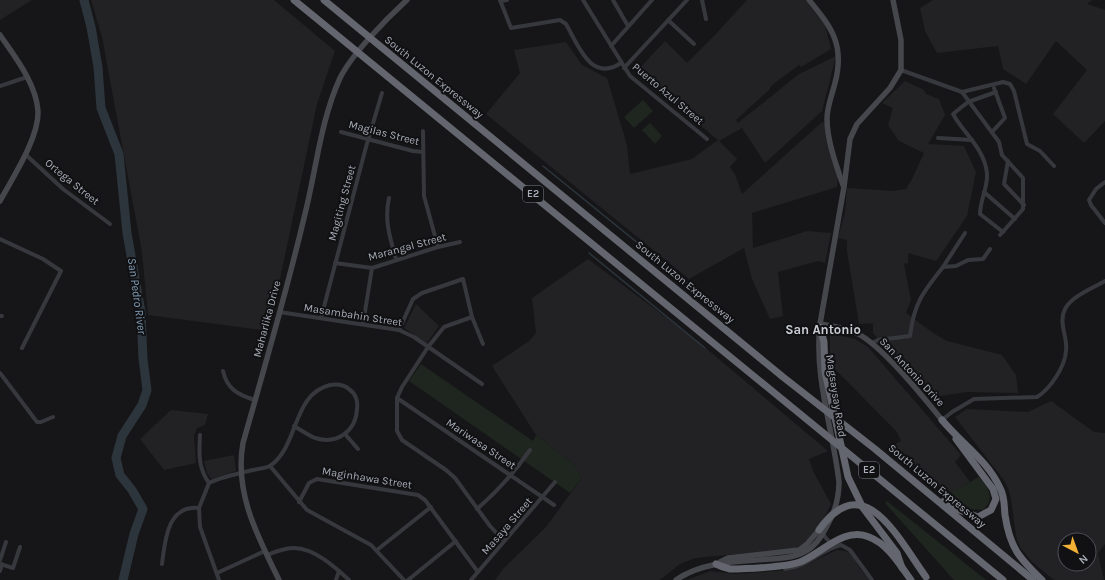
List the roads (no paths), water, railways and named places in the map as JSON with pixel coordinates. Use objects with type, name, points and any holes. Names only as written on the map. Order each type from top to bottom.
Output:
[{"type":"highway","name":"E2","points":[[294,0],[1003,580]]},
{"type":"highway","name":"South Luzon Expressway","points":[[324,0],[777,372],[920,486],[1033,580]]},
{"type":"highway","points":[[820,326],[824,364],[846,473],[860,504],[897,554],[902,568]]},
{"type":"highway","points":[[942,420],[976,456],[998,484],[1004,501],[1007,530],[1013,545],[1024,564],[1042,580]]},
{"type":"highway","points":[[920,486],[959,510],[974,516],[978,517],[987,513],[994,505],[996,498],[993,488],[962,448],[949,428]]},
{"type":"highway","points":[[819,530],[827,519],[842,507],[854,504],[867,507],[883,518],[926,577]]},
{"type":"highway","points":[[713,564],[729,569],[800,562],[825,546],[848,536],[857,535],[873,538],[893,556],[911,580]]},
{"type":"highway","points":[[966,550],[996,580]]},
{"type":"main road","name":"Maharlika Drive","points":[[279,580],[248,513],[244,500],[241,473],[243,443],[305,216],[324,124],[340,78],[383,23],[407,0]]},
{"type":"main road","points":[[809,0],[831,28],[838,49],[839,66],[829,105],[827,124],[835,160],[844,187]]},
{"type":"main road","points":[[820,326],[844,187],[847,153],[854,129],[865,113],[893,84],[902,70],[901,40],[893,0]]},
{"type":"main road","points":[[0,35],[27,77],[38,111],[33,134],[0,201]]},
{"type":"main road","name":"San Antonio Drive","points":[[820,326],[856,332],[872,343],[942,420]]},
{"type":"main road","name":"Magsaysay Road","points":[[676,580],[692,570],[713,564],[787,557],[805,552],[819,539],[835,509],[839,497],[839,482],[820,373],[821,344]]},
{"type":"main road","points":[[713,564],[728,558],[799,550],[807,544],[819,530]]},
{"type":"street","points":[[507,0],[500,1],[510,28],[560,20],[566,24],[585,58],[590,63],[606,70],[612,69],[621,64]]},
{"type":"street","name":"Puerto Azul Street","points":[[583,0],[621,64],[630,76],[707,139]]},
{"type":"street","points":[[613,0],[628,26]]},
{"type":"street","points":[[611,46],[652,0]]},
{"type":"street","points":[[624,68],[687,0]]},
{"type":"street","points":[[702,0],[706,19]]},
{"type":"street","points":[[668,20],[694,44]]},
{"type":"street","points":[[902,70],[962,92],[1003,82],[1010,84],[1014,91],[1026,142],[1040,151],[1054,166]]},
{"type":"street","points":[[0,86],[27,77]]},
{"type":"street","points":[[962,92],[968,102],[999,142],[1001,152],[1024,181],[1024,205],[1021,212],[1002,234],[980,214],[986,181],[986,168],[972,140],[954,114],[968,102],[995,90],[1006,118],[992,132]]},
{"type":"street","name":"Magiting Street","points":[[321,318],[382,93]]},
{"type":"street","points":[[423,131],[424,196],[438,247]]},
{"type":"street","name":"Magilas Street","points":[[341,132],[413,152],[423,152]]},
{"type":"street","points":[[938,138],[972,140]]},
{"type":"street","name":"Ortega Street","points":[[24,154],[63,189],[110,224]]},
{"type":"street","points":[[1008,161],[1004,184],[1024,205]]},
{"type":"street","points":[[1105,182],[1096,189],[1089,200],[1091,205],[1105,223]]},
{"type":"street","points":[[984,192],[1015,218]]},
{"type":"street","points":[[389,198],[386,210],[386,222],[396,259]]},
{"type":"street","points":[[872,343],[878,340],[910,336],[914,312],[918,302],[965,233]]},
{"type":"street","points":[[0,239],[43,259],[60,271],[22,348]]},
{"type":"street","name":"Marangal Street","points":[[335,263],[372,268],[396,259],[460,242]]},
{"type":"street","points":[[943,267],[956,266],[968,260],[983,259],[990,249]]},
{"type":"street","points":[[363,324],[372,268]]},
{"type":"street","points":[[399,330],[413,298],[422,293],[463,278],[472,317],[483,344]]},
{"type":"street","points":[[942,420],[952,412],[974,399],[1037,398],[1043,393],[1057,375],[1066,352],[1062,322],[1065,310],[1074,300],[1105,281]]},
{"type":"street","name":"Masambahin Street","points":[[279,312],[399,330],[414,337],[482,384]]},
{"type":"street","points":[[472,317],[444,327],[428,347],[402,387],[397,398],[398,436],[455,478],[504,541]]},
{"type":"street","points":[[223,371],[226,382],[233,390],[242,396],[255,400]]},
{"type":"street","points":[[0,373],[37,422],[53,417]]},
{"type":"street","points":[[219,580],[201,533],[199,508],[209,483],[221,478],[270,466],[285,447],[294,426],[312,395],[326,386],[338,385],[350,389],[356,396],[357,415],[351,429],[346,434],[335,439],[326,440],[314,438],[294,426]]},
{"type":"street","name":"Mariwasa Street","points":[[397,398],[554,505]]},
{"type":"street","points":[[346,434],[358,449]]},
{"type":"street","points":[[200,435],[199,459],[202,472],[209,483]]},
{"type":"street","points":[[477,508],[512,476],[530,450]]},
{"type":"street","points":[[270,466],[299,502],[310,513],[365,540],[377,550],[404,580]]},
{"type":"street","name":"Maginhawa Street","points":[[299,502],[308,483],[317,479],[414,494],[425,500],[431,507],[478,572]]},
{"type":"street","name":"Masaya Street","points":[[471,580],[544,497],[555,482]]},
{"type":"street","points":[[377,550],[431,507]]},
{"type":"street","points":[[162,564],[165,539],[170,524],[183,510],[199,508]]},
{"type":"street","points":[[819,530],[834,546]]},
{"type":"street","points":[[408,580],[456,541]]},
{"type":"street","points":[[0,560],[6,542]]},
{"type":"street","points":[[713,564],[737,572],[794,568],[810,561],[834,546],[841,545],[846,546],[872,580]]},
{"type":"street","points":[[0,571],[1,564],[13,568],[20,547]]},
{"type":"street","points":[[217,573],[266,553],[283,549],[301,548],[313,553],[339,571],[349,580]]},
{"type":"street","points":[[336,580],[339,571]]},
{"type":"waterway","name":"San Pedro River","points":[[84,0],[91,27],[98,67],[101,108],[119,154],[127,233],[141,312],[143,359],[147,390],[142,405],[122,436],[116,458],[120,475],[132,490],[143,509],[134,534],[123,580]]},
{"type":"waterway","points":[[543,166],[719,309]]},
{"type":"waterway","points":[[589,253],[705,348]]},
{"type":"district","name":"San Antonio","points":[[823,329]]}]
